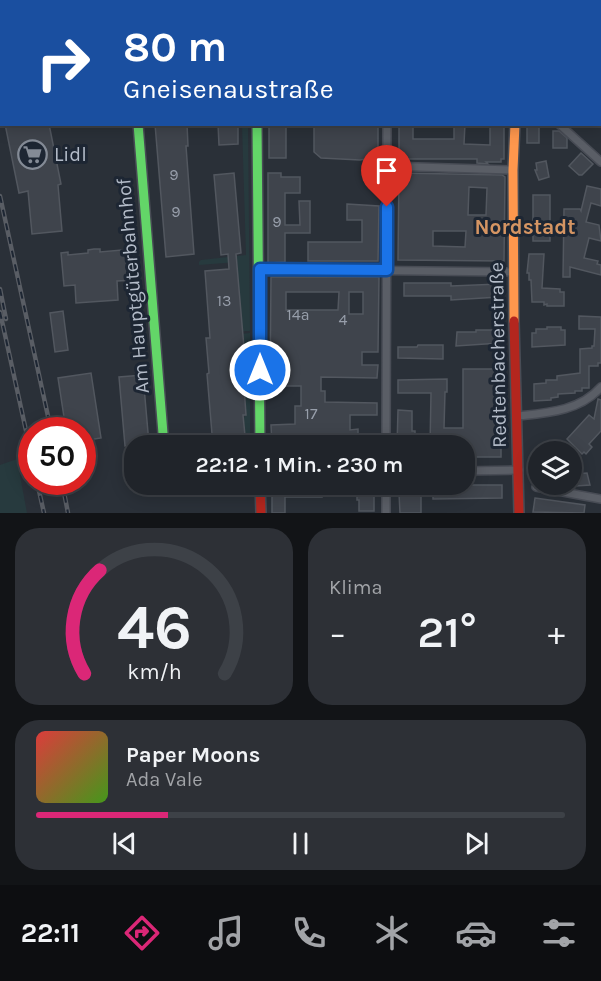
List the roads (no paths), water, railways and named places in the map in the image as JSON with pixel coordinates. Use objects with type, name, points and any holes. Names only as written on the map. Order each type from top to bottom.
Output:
[{"type":"street","name":"Am Hauptgüterbahnhof","points":[[138,126],[163,435]]},
{"type":"street","points":[[257,126],[260,435]]},
{"type":"street","points":[[386,435],[387,126]]},
{"type":"street","name":"Redtenbacherstraße","points":[[515,126],[513,272],[519,513]]},
{"type":"street","points":[[561,126],[601,162]]},
{"type":"street","points":[[387,166],[513,170]]},
{"type":"street","points":[[260,269],[513,272]]},
{"type":"street","points":[[518,416],[549,412],[575,405],[593,395],[601,387]]},
{"type":"street","points":[[475,471],[519,470]]},
{"type":"street","points":[[260,495],[261,513]]},
{"type":"street","points":[[386,495],[386,513]]},
{"type":"street","points":[[578,495],[601,499]]},
{"type":"railway","points":[[0,196],[48,417]]},
{"type":"railway","points":[[0,289],[6,319]]},
{"type":"railway","points":[[0,312],[23,417]]},
{"type":"railway","points":[[40,495],[44,513]]},
{"type":"railway","points":[[65,495],[68,513]]},
{"type":"place","name":"Lidl","points":[[33,154]]},
{"type":"district","name":"Nordstadt","points":[[525,227]]}]
